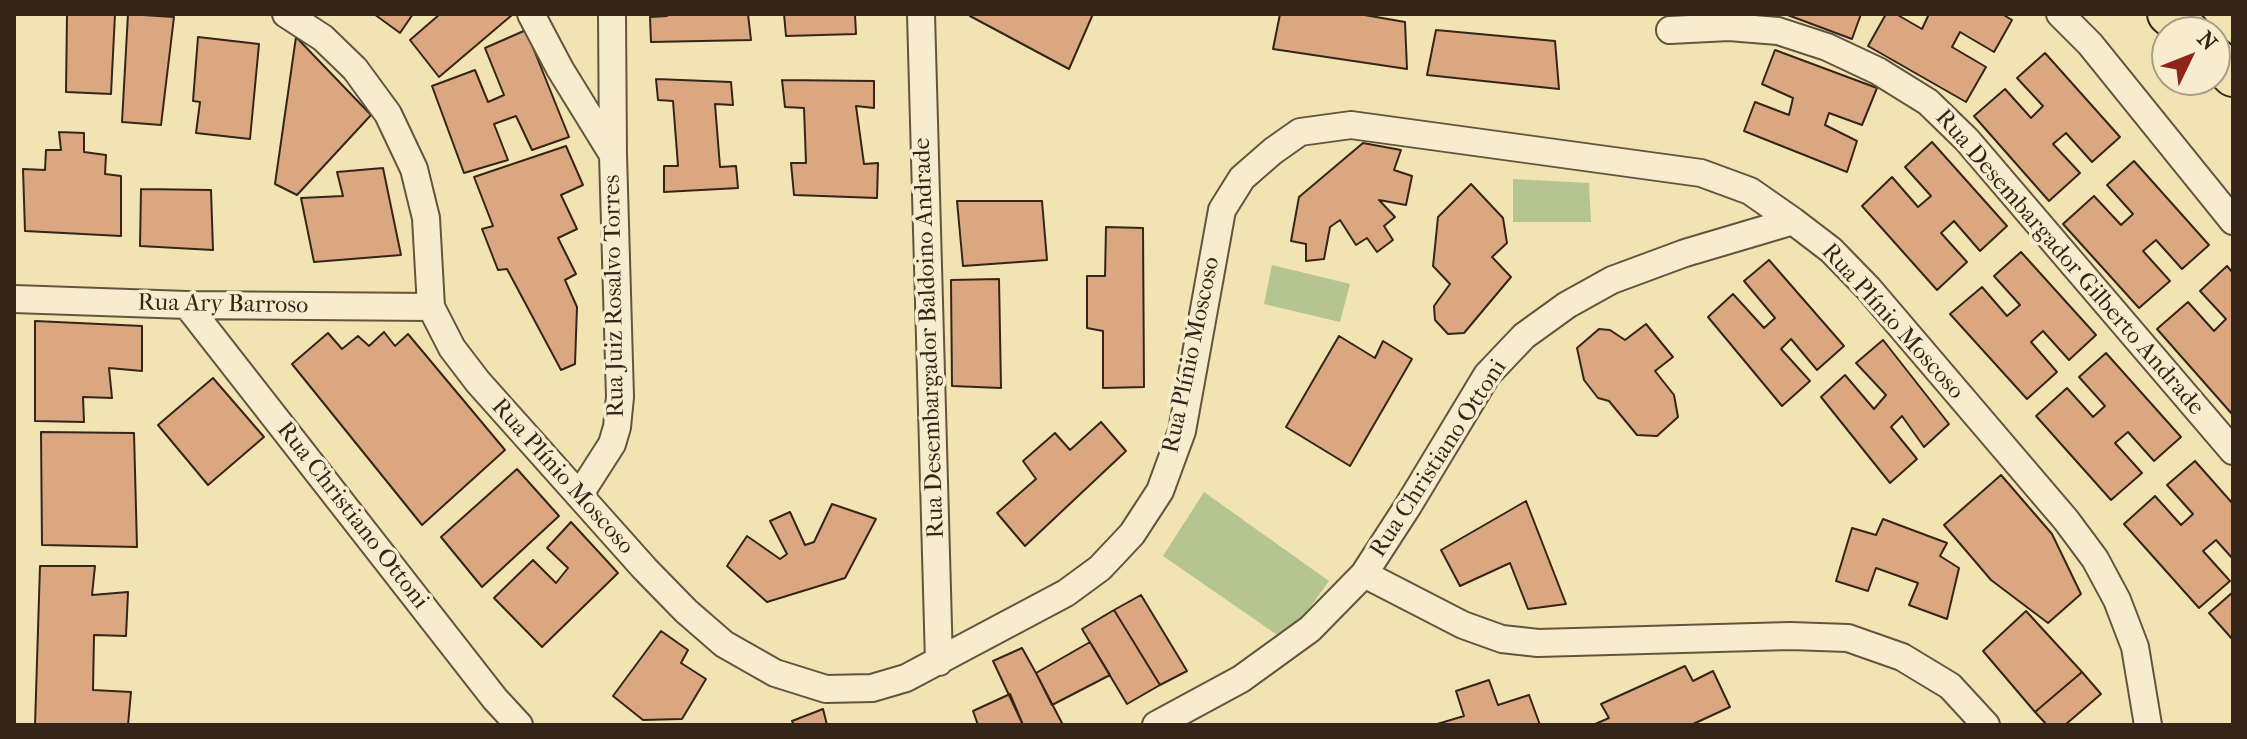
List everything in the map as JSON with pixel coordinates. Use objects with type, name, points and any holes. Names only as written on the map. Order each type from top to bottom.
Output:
[{"type":"street","name":"Rua Plínio Moscoso","points":[[286,14],[323,38],[355,69],[388,114],[414,169],[426,218],[431,307],[452,348],[478,382],[686,611],[724,644],[775,673],[826,689],[872,688],[906,678],[1066,593],[1100,568],[1132,534],[1160,491],[1182,431],[1222,210],[1242,178],[1300,132],[1351,125],[1701,173],[1750,191],[1793,221],[1831,250],[1868,288],[2066,520],[2095,559],[2117,600],[2135,647],[2148,725]]},
{"type":"street","name":"Rua Juiz Rosalvo Torres","points":[[531,14],[560,69],[613,155],[619,412],[612,444],[580,494]]},
{"type":"street","points":[[612,14],[613,155]]},
{"type":"street","name":"Rua Desembargador Baldoino Andrade","points":[[921,14],[939,662]]},
{"type":"street","points":[[2060,14],[2090,44],[2233,221]]},
{"type":"street","name":"Rua Desembargador Gilberto Andrade","points":[[1670,30],[1729,27],[1778,31],[1827,47],[1878,71],[1928,102],[1967,140],[2233,451]]},
{"type":"street","name":"Rua Christiano Ottoni","points":[[1156,725],[1241,679],[1310,629],[1364,574],[1487,375],[1524,336],[1567,305],[1612,280],[1685,253],[1793,221]]},
{"type":"street","name":"Rua Ary Barroso","points":[[14,299],[187,305],[431,307]]},
{"type":"street","name":"Rua Christiano Ottoni","points":[[187,305],[495,699],[519,725]]},
{"type":"street","points":[[1364,574],[1463,625],[1502,639],[1538,643],[1790,636],[1848,638],[1902,657],[1950,686],[1986,725]]},
{"type":"green space","points":[[1513,179],[1589,183],[1591,222],[1513,222]]},
{"type":"green space","points":[[1272,265],[1350,284],[1340,322],[1264,304]]},
{"type":"green space","points":[[1204,492],[1329,581],[1286,641],[1163,556]]},
{"type":"building","points":[[67,14],[115,14],[111,94],[66,92]]},
{"type":"building","points":[[128,14],[174,17],[161,125],[122,122]]},
{"type":"building","points":[[374,14],[413,14],[400,33]]},
{"type":"building","points":[[440,14],[512,15],[439,77],[410,40]]},
{"type":"building","points":[[667,14],[748,14],[751,40],[651,42],[650,17]]},
{"type":"building","points":[[784,14],[855,14],[856,34],[786,36]]},
{"type":"building","points":[[971,14],[1093,14],[1069,69]]},
{"type":"building","points":[[1280,14],[1359,14],[1405,22],[1407,69],[1273,49]]},
{"type":"building","points":[[1785,14],[1861,14],[1852,39]]},
{"type":"building","points":[[1886,14],[1896,14],[1922,29],[1929,14],[2002,14],[2012,20],[1994,52],[1960,32],[1952,47],[1986,67],[1966,102],[1868,46]]},
{"type":"building","points":[[526,30],[569,137],[532,150],[516,116],[494,124],[508,160],[464,173],[432,86],[475,70],[488,102],[504,95],[485,48]]},
{"type":"building","points":[[1436,30],[1555,41],[1559,89],[1427,75]]},
{"type":"building","points":[[198,37],[259,44],[250,139],[196,133],[200,102],[193,101]]},
{"type":"building","points":[[296,37],[371,115],[297,195],[275,184]]},
{"type":"building","points":[[1775,50],[1877,88],[1862,125],[1829,113],[1825,125],[1857,141],[1847,172],[1744,131],[1755,102],[1789,115],[1793,98],[1762,84]]},
{"type":"building","points":[[2045,53],[2120,137],[2092,162],[2066,133],[2053,144],[2080,173],[2049,201],[1974,116],[2005,89],[2031,118],[2043,106],[2017,78]]},
{"type":"building","points":[[656,79],[731,82],[733,105],[715,104],[720,167],[736,166],[738,188],[664,192],[664,166],[678,166],[673,101],[658,100]]},
{"type":"building","points":[[782,80],[874,81],[874,108],[856,106],[864,164],[878,163],[877,198],[794,195],[791,163],[806,163],[804,108],[785,107]]},
{"type":"building","points":[[59,132],[84,133],[84,152],[106,155],[105,174],[121,176],[121,236],[25,231],[23,169],[45,170],[46,150],[61,150]]},
{"type":"building","points":[[1932,142],[2007,226],[1980,251],[1954,221],[1941,233],[1967,262],[1937,290],[1862,206],[1892,177],[1918,207],[1931,196],[1905,167]]},
{"type":"building","points":[[1363,143],[1401,150],[1394,170],[1412,176],[1406,205],[1379,200],[1395,217],[1384,226],[1393,240],[1377,252],[1367,238],[1356,245],[1340,220],[1330,227],[1324,259],[1306,261],[1306,244],[1291,241],[1299,197]]},
{"type":"building","points":[[566,146],[583,185],[561,195],[577,229],[558,238],[576,274],[565,280],[577,307],[575,364],[561,370],[507,269],[498,270],[482,229],[493,226],[474,177]]},
{"type":"building","points":[[2134,161],[2209,245],[2182,269],[2156,240],[2143,251],[2170,281],[2139,308],[2063,224],[2094,196],[2121,225],[2133,214],[2107,185]]},
{"type":"building","points":[[383,168],[401,255],[314,262],[301,198],[343,196],[337,172]]},
{"type":"building","points":[[1471,184],[1503,218],[1507,243],[1492,257],[1511,277],[1464,333],[1448,334],[1435,320],[1434,306],[1450,284],[1433,266],[1438,217]]},
{"type":"building","points":[[141,189],[211,190],[213,250],[140,246]]},
{"type":"building","points":[[957,201],[1042,201],[1047,260],[963,266]]},
{"type":"building","points":[[1106,227],[1143,228],[1144,387],[1103,388],[1103,331],[1087,328],[1087,276],[1105,276]]},
{"type":"building","points":[[2021,252],[2096,335],[2069,360],[2043,331],[2031,342],[2057,372],[2027,399],[1950,314],[1982,287],[2007,316],[2020,305],[1994,276]]},
{"type":"building","points":[[1769,260],[1844,346],[1817,370],[1791,339],[1781,349],[1810,381],[1782,406],[1708,317],[1733,294],[1764,328],[1775,318],[1744,281]]},
{"type":"building","points":[[2227,266],[2233,273],[2232,414],[2157,329],[2188,302],[2214,331],[2226,319],[2200,291]]},
{"type":"building","points":[[999,279],[1001,388],[952,386],[951,280]]},
{"type":"building","points":[[35,321],[142,326],[142,371],[109,368],[112,398],[83,397],[84,422],[35,421]]},
{"type":"building","points":[[1646,324],[1673,357],[1655,371],[1674,395],[1678,417],[1657,436],[1637,435],[1609,401],[1598,398],[1584,380],[1577,348],[1599,329],[1610,330],[1625,340]]},
{"type":"building","points":[[384,332],[395,346],[408,334],[505,450],[422,525],[292,364],[328,333],[342,349],[358,336],[369,346]]},
{"type":"building","points":[[1339,336],[1375,358],[1383,341],[1412,359],[1350,466],[1286,427]]},
{"type":"building","points":[[1883,340],[1949,424],[1924,447],[1902,416],[1891,427],[1917,459],[1890,483],[1821,397],[1845,375],[1874,409],[1886,395],[1856,363]]},
{"type":"building","points":[[2106,353],[2181,437],[2154,461],[2128,432],[2115,443],[2142,473],[2111,500],[2036,416],[2067,388],[2093,417],[2105,406],[2079,377]]},
{"type":"building","points":[[213,378],[264,437],[208,485],[158,425]]},
{"type":"building","points":[[1101,422],[1126,451],[1025,546],[997,513],[1036,479],[1023,461],[1055,433],[1070,450]]},
{"type":"building","points":[[41,432],[134,433],[137,547],[42,545]]},
{"type":"building","points":[[2195,461],[2233,504],[2233,559],[2216,540],[2203,551],[2230,581],[2199,608],[2124,524],[2155,496],[2181,525],[2193,514],[2167,485]]},
{"type":"building","points":[[517,469],[559,516],[482,587],[441,537]]},
{"type":"building","points":[[2001,475],[2052,534],[2081,594],[2048,623],[1991,580],[1944,525]]},
{"type":"building","points":[[1526,501],[1566,604],[1528,609],[1510,563],[1460,586],[1441,550]]},
{"type":"building","points":[[832,504],[876,519],[845,578],[767,602],[727,566],[747,536],[780,559],[787,554],[770,521],[790,512],[805,545],[814,542]]},
{"type":"building","points":[[1883,519],[1947,543],[1940,556],[1959,568],[1947,619],[1909,605],[1918,583],[1876,568],[1868,591],[1836,581],[1852,528],[1876,535]]},
{"type":"building","points":[[571,522],[618,573],[542,647],[494,598],[533,560],[556,583],[568,568],[547,548]]},
{"type":"building","points":[[40,566],[95,566],[92,595],[128,592],[126,636],[94,635],[93,690],[131,692],[128,725],[35,725]]},
{"type":"building","points":[[2233,592],[2233,640],[2209,613]]},
{"type":"building","points":[[1141,595],[1187,671],[1160,685],[1114,610]]},
{"type":"building","points":[[1114,610],[1160,685],[1127,704],[1082,629]]},
{"type":"building","points":[[2026,611],[2082,672],[2035,712],[1983,651]]},
{"type":"building","points":[[661,631],[688,650],[681,663],[706,679],[682,719],[643,720],[613,696]]},
{"type":"building","points":[[1090,642],[1110,675],[1052,705],[1036,673]]},
{"type":"building","points":[[1022,648],[1063,725],[1023,725],[993,661]]},
{"type":"building","points":[[1685,666],[1693,681],[1713,671],[1730,707],[1691,725],[1593,725],[1609,718],[1601,704]]},
{"type":"building","points":[[2082,672],[2101,694],[2065,725],[2047,725],[2035,712]]},
{"type":"building","points":[[1489,680],[1498,705],[1529,695],[1540,725],[1434,725],[1464,716],[1456,691]]},
{"type":"building","points":[[1010,694],[1023,725],[978,725],[973,711]]},
{"type":"building","points":[[823,709],[827,725],[794,725],[792,721]]}]
